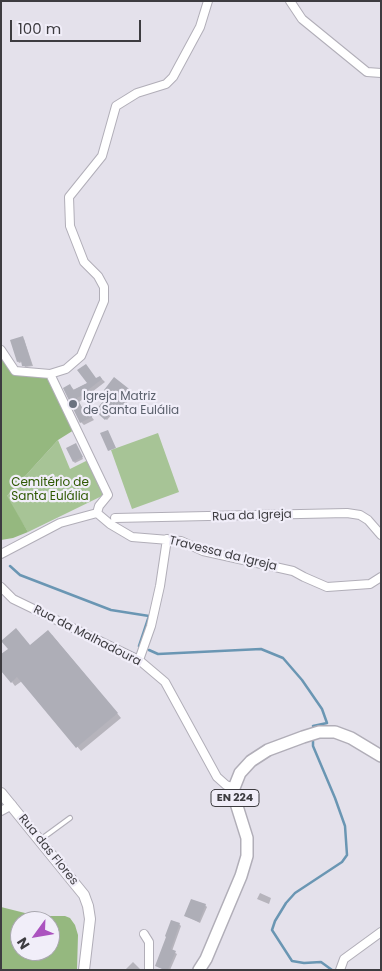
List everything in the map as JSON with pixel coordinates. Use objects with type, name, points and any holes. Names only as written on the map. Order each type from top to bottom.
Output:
[{"type":"main road","name":"EN 224","points":[[199,970],[210,951],[241,876],[247,856],[247,838],[236,803],[234,788],[240,773],[251,761],[268,750],[319,732],[335,732],[351,738],[381,756]]},
{"type":"street","points":[[1,350],[15,371],[50,374],[66,369],[81,356],[104,302],[104,288],[98,276],[84,262],[70,226],[69,197],[102,156],[116,106],[137,93],[166,84],[173,77],[200,27],[208,1]]},
{"type":"street","points":[[290,1],[302,19],[367,72],[381,73]]},
{"type":"street","points":[[1,554],[60,522],[97,513],[99,506],[108,495],[50,374]]},
{"type":"street","name":"Travessa da Igreja","points":[[97,513],[110,524],[132,537],[180,541],[203,551],[293,571],[327,587],[370,584],[381,576]]},
{"type":"street","name":"Rua da Igreja","points":[[116,518],[347,513],[360,515],[368,520],[381,535]]},
{"type":"street","points":[[139,660],[155,610],[167,539]]},
{"type":"street","name":"Rua da Malhadoura","points":[[1,587],[13,599],[139,660],[166,682],[217,777],[226,785],[234,788]]},
{"type":"street","name":"Rua das Flores","points":[[1,792],[78,886],[88,906],[89,928],[84,970]]},
{"type":"street","points":[[1,811],[12,805]]},
{"type":"street","points":[[340,970],[344,959],[381,932]]},
{"type":"street","points":[[144,934],[149,942],[149,970]]},
{"type":"lane","points":[[40,840],[70,818]]},
{"type":"green space","points":[[1,356],[13,373],[48,376],[74,430],[58,440],[7,496],[28,532],[1,540]]},
{"type":"green space","name":"Cemitério de Santa Eulália","points":[[158,433],[179,492],[132,509],[111,450]]},
{"type":"green space","name":"Cemitério de Santa Eulália","points":[[58,440],[70,469],[88,460],[104,495],[28,532],[6,497]]},
{"type":"green space","points":[[1,907],[17,911],[10,911],[10,961],[60,961],[60,916],[65,916],[70,918],[75,925],[78,935],[77,970],[1,970]]},
{"type":"building","points":[[23,336],[32,365],[28,366],[22,366],[21,361],[17,362],[10,340]]},
{"type":"building","points":[[86,364],[96,378],[100,376],[102,379],[77,398],[84,412],[88,410],[92,417],[80,423],[63,388],[70,384],[73,390],[87,383],[77,370]]},
{"type":"building","points":[[114,377],[133,392],[105,420],[95,411],[109,394],[104,390]]},
{"type":"building","points":[[108,430],[116,448],[108,451],[100,433]]},
{"type":"building","points":[[76,443],[83,457],[73,462],[66,448]]},
{"type":"building","points":[[16,628],[30,645],[48,630],[118,713],[76,748],[17,677],[11,683],[1,671],[1,654],[8,649],[1,641]]},
{"type":"building","points":[[191,899],[206,904],[199,922],[184,916]]},
{"type":"building","points":[[171,920],[180,923],[171,949],[176,951],[168,970],[165,970],[155,966]]},
{"type":"waterway","points":[[10,566],[20,575],[111,610],[149,616],[139,646]]},
{"type":"waterway","points":[[149,650],[158,654],[261,649],[283,658],[302,680],[322,709],[327,723],[313,726]]},
{"type":"waterway","points":[[313,741],[313,746],[345,826],[347,855],[342,862],[295,893],[286,903],[272,930],[292,961],[304,963],[321,962],[332,970]]},
{"type":"place","name":"Igreja Matriz de Santa Eulália","points":[[73,404]]}]
